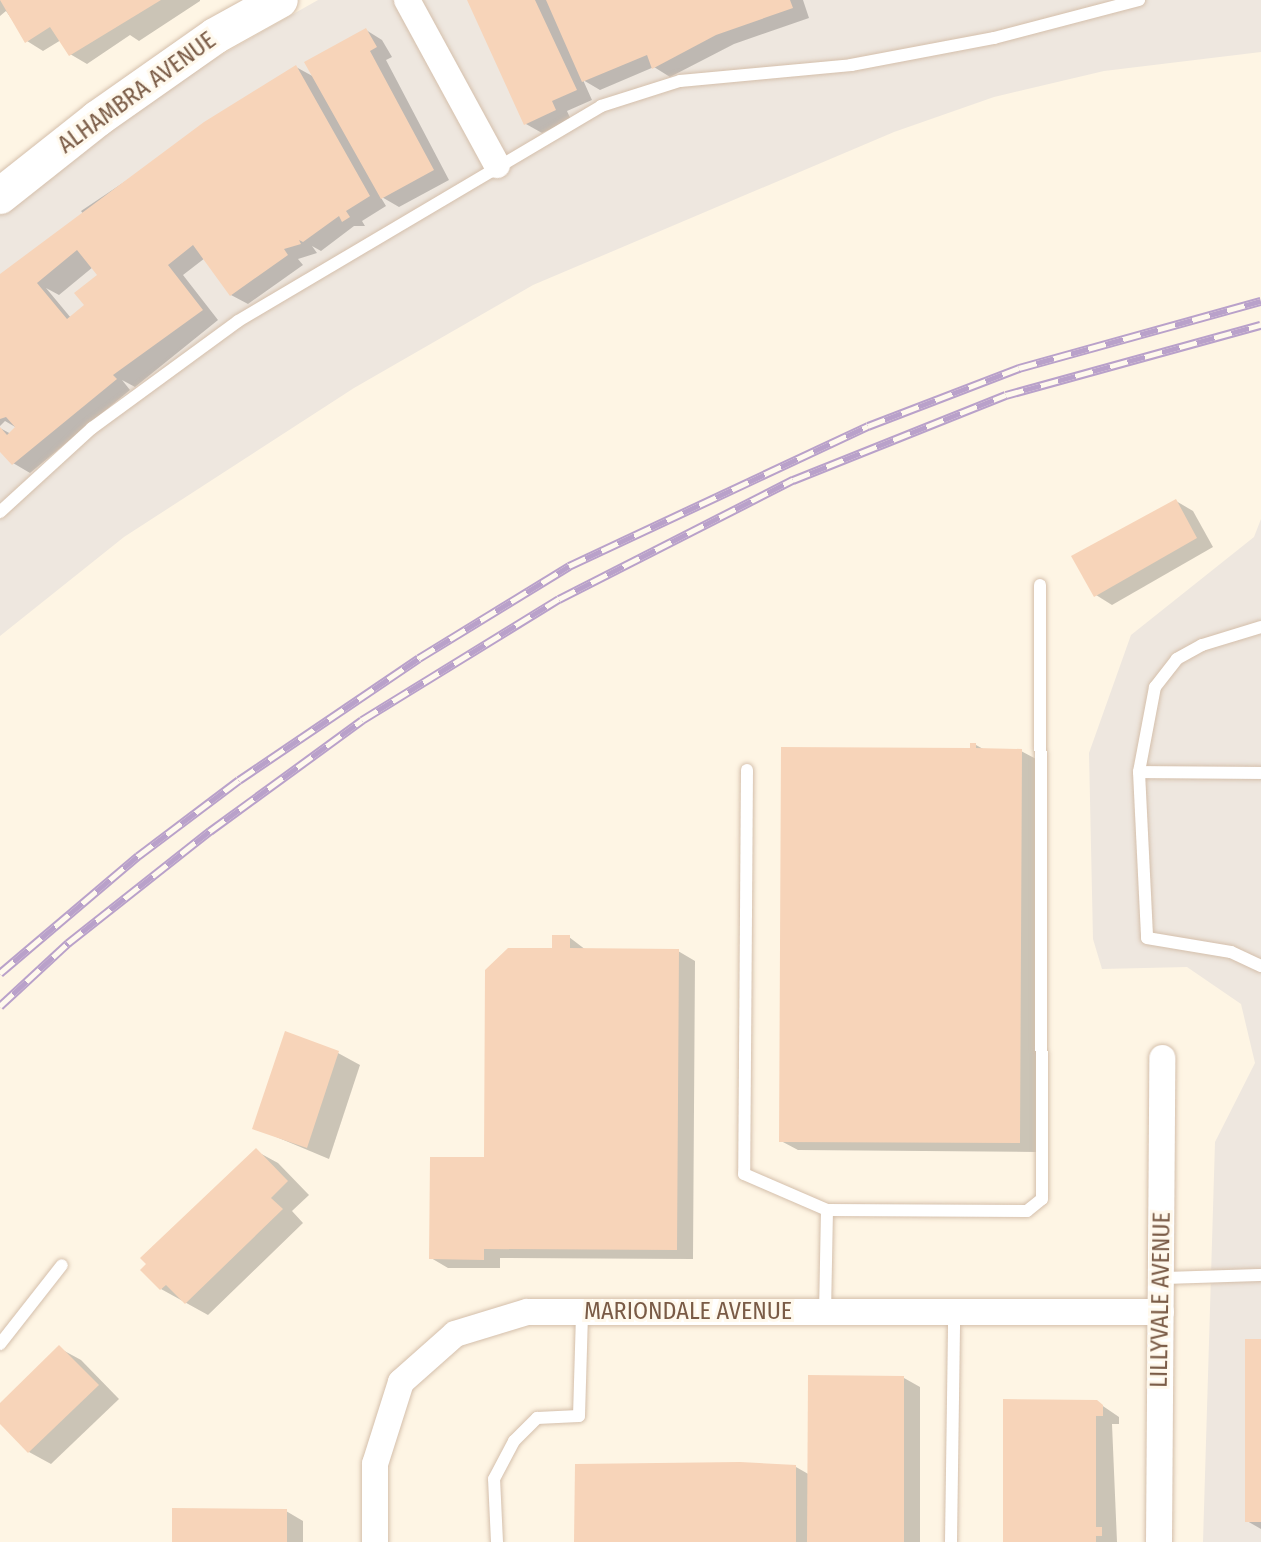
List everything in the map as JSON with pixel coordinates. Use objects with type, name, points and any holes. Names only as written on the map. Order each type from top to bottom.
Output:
[{"type":"main road","name":"ALHAMBRA AVENUE","points":[[0,196],[97,119],[215,36],[280,0]]},
{"type":"street","points":[[407,0],[497,165]]},
{"type":"street","name":"LILLYVALE AVENUE","points":[[1159,1542],[1162,1058]]},
{"type":"street","name":"MARIONDALE AVENUE","points":[[375,1542],[375,1464],[401,1382],[455,1334],[527,1312],[1161,1312]]},
{"type":"lane","points":[[0,512],[92,428],[238,321],[601,106],[680,81],[851,65],[994,38],[1139,0]]},
{"type":"lane","points":[[747,770],[744,1174],[827,1210],[1027,1211],[1042,1199],[1040,585]]},
{"type":"lane","points":[[1261,627],[1202,645],[1177,659],[1155,687],[1139,772],[1147,938],[1231,952],[1261,966]]},
{"type":"lane","points":[[1139,772],[1261,773]]},
{"type":"lane","points":[[825,1312],[827,1210]]},
{"type":"lane","points":[[0,1344],[62,1265]]},
{"type":"lane","points":[[1163,1278],[1261,1275]]},
{"type":"lane","points":[[497,1542],[494,1479],[514,1441],[537,1418],[579,1416],[582,1312]]},
{"type":"lane","points":[[951,1542],[954,1313]]},
{"type":"shaded area","points":[[318,0],[1261,0],[1261,52],[1104,71],[994,97],[894,132],[533,285],[354,388],[124,537],[0,636],[0,214],[184,76]]},
{"type":"shaded area","points":[[1261,519],[1261,1542],[1203,1542],[1215,1142],[1255,1063],[1241,1004],[1187,967],[1102,969],[1093,939],[1089,753],[1131,635],[1254,537]]},
{"type":"building","points":[[0,0],[161,0],[69,56],[50,27],[25,43]]},
{"type":"building","points":[[467,0],[535,0],[577,90],[552,101],[556,110],[524,125]]},
{"type":"building","points":[[546,0],[790,0],[793,8],[716,35],[652,69],[647,55],[582,82]]},
{"type":"building","points":[[366,28],[377,47],[370,51],[434,170],[381,199],[304,62]]},
{"type":"building","points":[[296,65],[370,196],[346,211],[350,217],[342,222],[339,216],[303,242],[299,240],[301,244],[284,249],[288,255],[230,296],[193,245],[168,265],[203,310],[113,375],[117,379],[12,465],[0,452],[0,427],[7,435],[15,427],[6,417],[0,419],[0,274],[204,122]],"holes":[[[77,250],[97,275],[74,293],[84,305],[67,319],[37,283]]]},
{"type":"building","points":[[1176,499],[1197,538],[1094,597],[1071,556]]},
{"type":"building","points":[[970,743],[976,743],[976,748],[1022,749],[1020,1143],[779,1142],[781,747],[970,748]]},
{"type":"building","points":[[552,935],[570,935],[570,948],[679,949],[677,1250],[484,1249],[484,1260],[429,1259],[430,1157],[484,1157],[485,970],[508,948],[552,948]]},
{"type":"building","points":[[285,1031],[339,1051],[307,1148],[252,1129]]},
{"type":"building","points":[[256,1148],[288,1181],[271,1198],[283,1209],[185,1304],[166,1285],[160,1290],[140,1270],[146,1264],[140,1258]]},
{"type":"building","points":[[1245,1339],[1261,1339],[1261,1522],[1245,1522]]},
{"type":"building","points":[[59,1345],[99,1385],[28,1453],[0,1424],[0,1403]]},
{"type":"building","points":[[808,1375],[904,1376],[904,1542],[807,1542]]},
{"type":"building","points":[[1003,1399],[1097,1400],[1103,1405],[1103,1416],[1096,1416],[1096,1527],[1102,1527],[1102,1536],[1096,1536],[1096,1542],[1003,1542]]},
{"type":"building","points":[[740,1462],[796,1465],[796,1542],[574,1542],[575,1464]]},
{"type":"building","points":[[172,1508],[287,1509],[287,1542],[172,1542]]},
{"type":"railway","points":[[0,973],[138,856],[239,780],[419,658],[569,566],[868,426],[1019,368],[1261,301]]},
{"type":"railway","points":[[0,1006],[68,943],[210,831],[362,720],[559,599],[793,480],[1006,395],[1261,325]]}]
